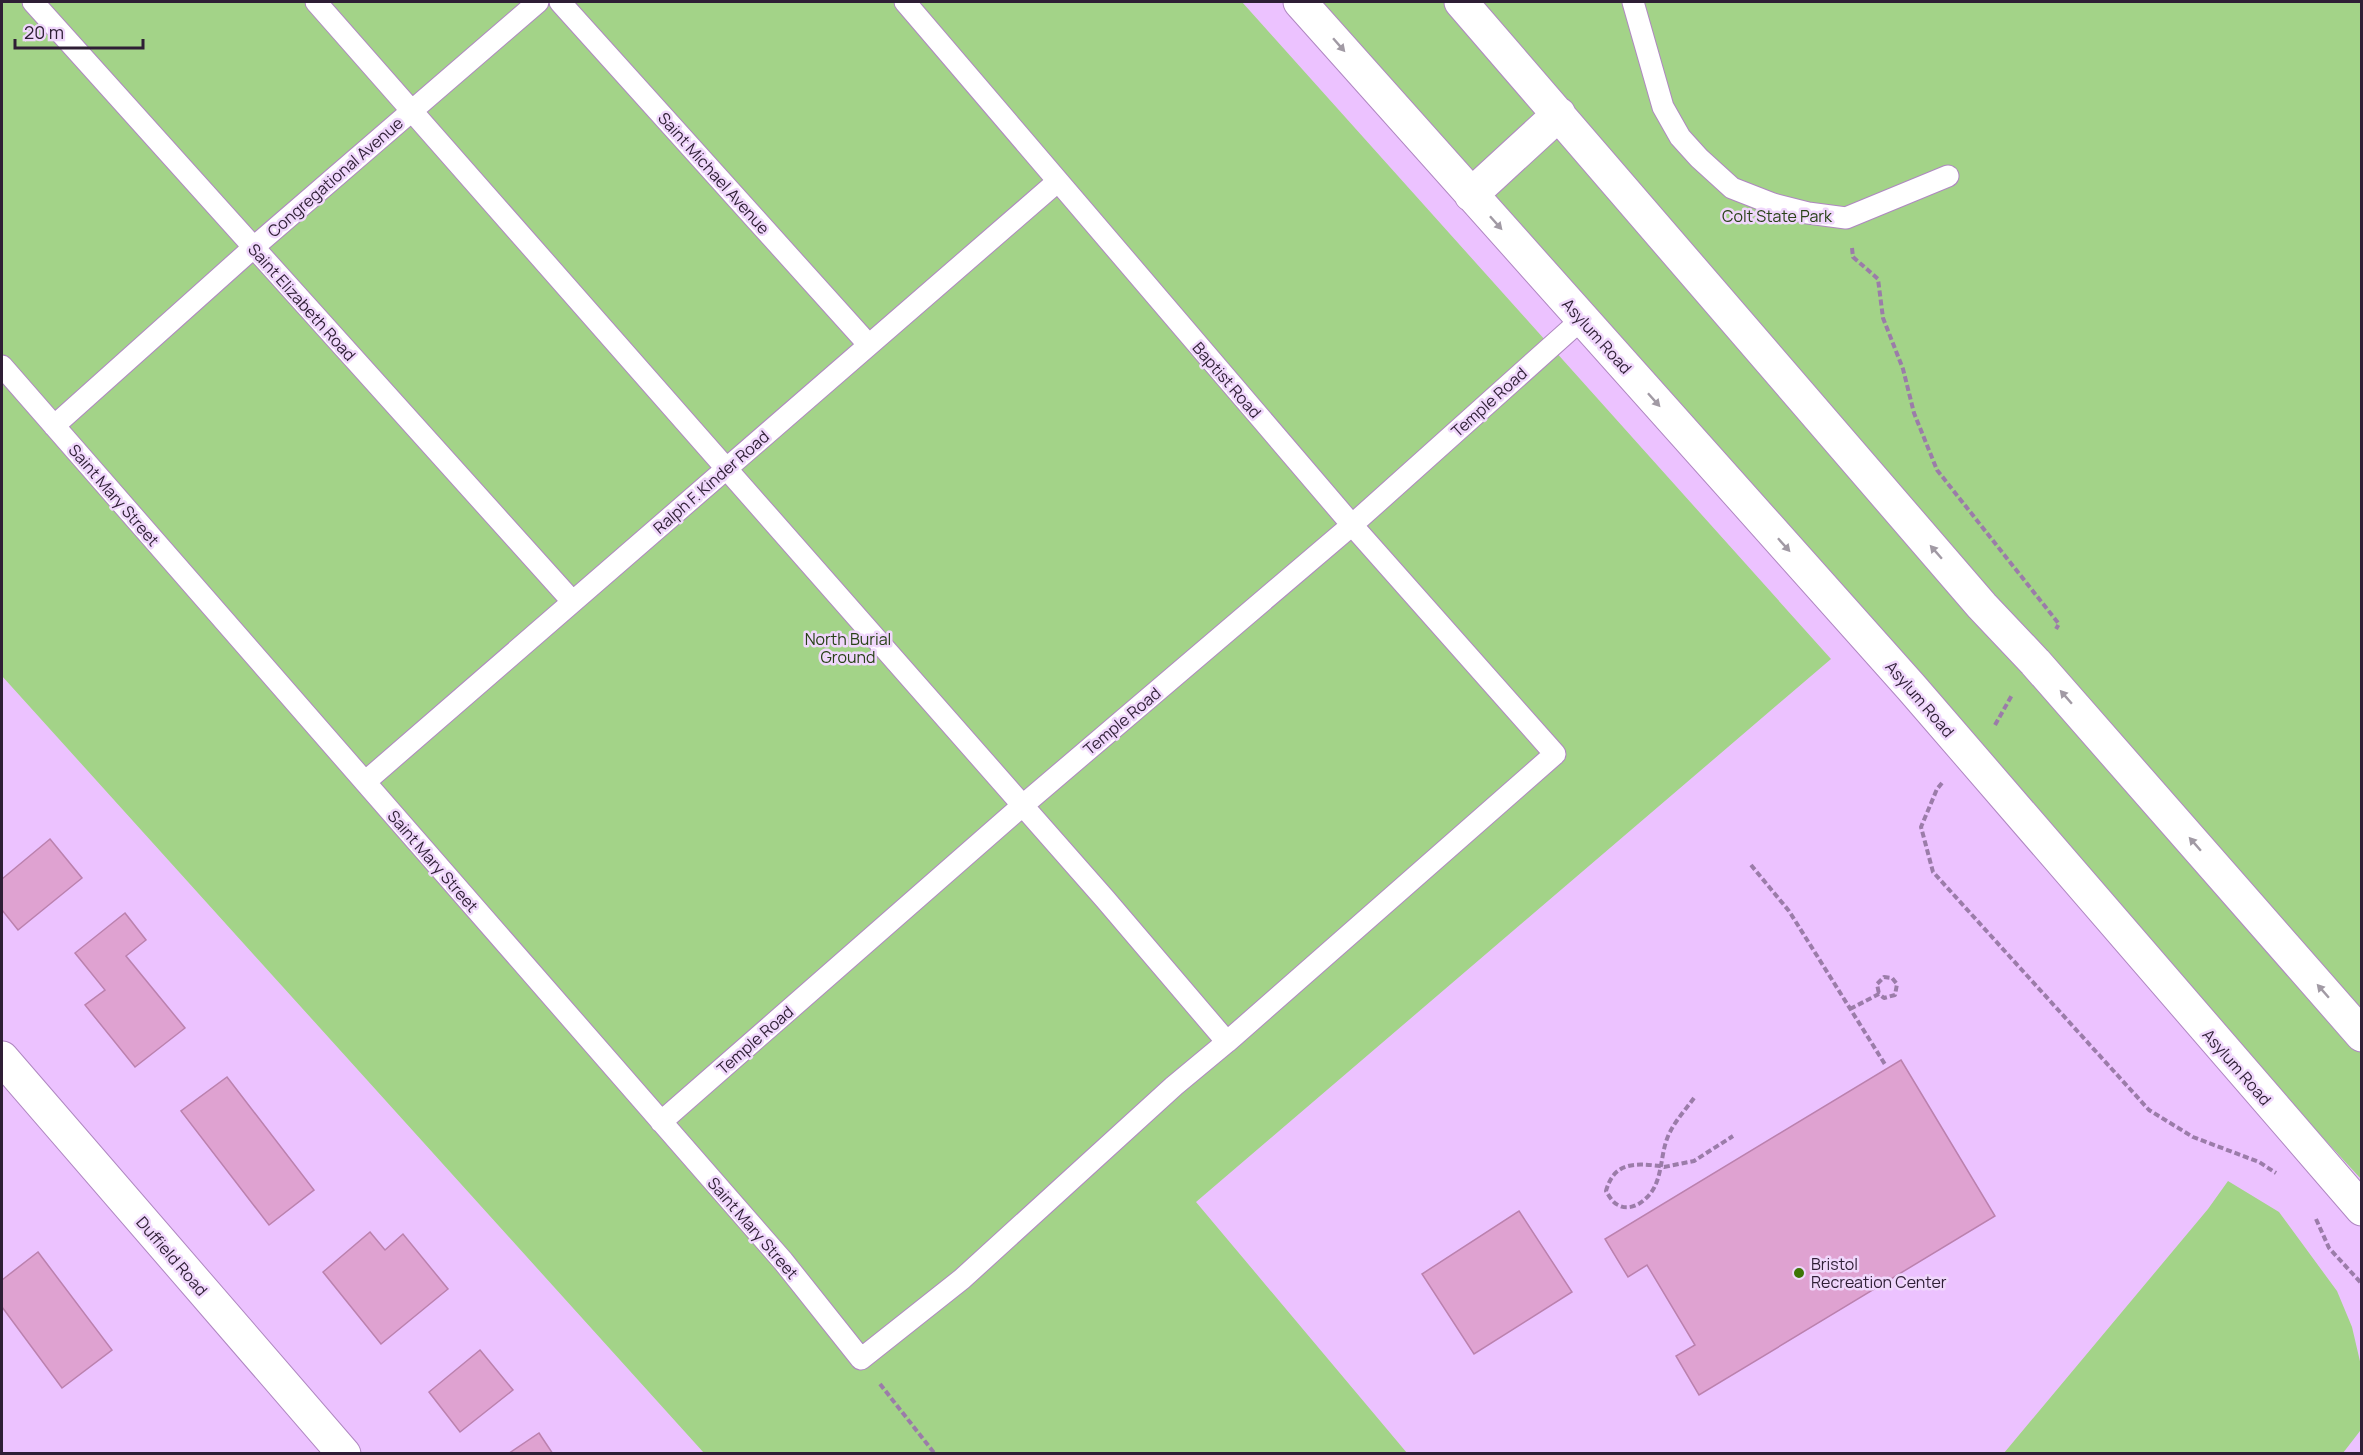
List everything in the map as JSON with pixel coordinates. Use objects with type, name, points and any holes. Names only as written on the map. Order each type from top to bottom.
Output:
[{"type":"street","name":"Asylum Road","points":[[1300,2],[1911,687],[2361,1209]]},
{"type":"street","points":[[1461,2],[1982,606],[2043,671],[2361,1035]]},
{"type":"street","points":[[1471,195],[1559,114]]},
{"type":"street","name":"Duffield Road","points":[[2,1058],[344,1454]]},
{"type":"lane","name":"Saint Elizabeth Road","points":[[33,2],[572,601]]},
{"type":"lane","points":[[316,2],[728,469],[1227,1042],[1166,1094],[962,1279],[861,1359]]},
{"type":"lane","name":"Congregational Avenue","points":[[54,426],[254,248],[538,2]]},
{"type":"lane","name":"Saint Michael Avenue","points":[[560,2],[868,344]]},
{"type":"lane","name":"Baptist Road","points":[[905,2],[1352,525],[1555,754],[1227,1042]]},
{"type":"lane","points":[[1633,2],[1663,107],[1680,137],[1732,188],[1773,204],[1846,219],[1948,176]]},
{"type":"lane","name":"Ralph F. Kinder Road","points":[[364,782],[1057,182]]},
{"type":"lane","name":"Temple Road","points":[[661,1122],[1022,806],[1352,525],[1582,319]]},
{"type":"lane","name":"Saint Mary Street","points":[[2,366],[783,1261],[861,1359]]},
{"type":"path","points":[[1751,865],[1789,911],[1886,1066]]},
{"type":"path","points":[[1884,977],[1892,978],[1897,984],[1895,995],[1884,998],[1879,994],[1877,984],[1884,977]]},
{"type":"path","points":[[1850,1009],[1879,994]]},
{"type":"path","points":[[1694,1098],[1671,1130],[1660,1166],[1655,1186],[1647,1197],[1635,1206],[1626,1208],[1616,1205],[1606,1191],[1609,1180],[1618,1170],[1639,1164],[1660,1166],[1694,1161],[1733,1136]]},
{"type":"path","points":[[861,1359],[935,1454]]},
{"type":"green space","name":"North Burial Ground","points":[[2,2],[1242,2],[1831,659],[1196,1202],[1407,1453],[704,1453],[2,676]]},
{"type":"green space","name":"Colt State Park","points":[[1284,2],[2361,2],[2361,1179],[1909,688]]},
{"type":"green space","points":[[2228,1181],[2279,1212],[2337,1291],[2352,1327],[2362,1370],[2360,1431],[2343,1453],[2004,1453],[2208,1209]]},
{"type":"building","points":[[50,839],[82,878],[18,930],[2,910],[2,879]]},
{"type":"building","points":[[125,913],[146,940],[126,956],[185,1028],[135,1067],[85,1005],[105,990],[75,953]]},
{"type":"building","points":[[1901,1060],[1995,1216],[1699,1395],[1676,1356],[1695,1345],[1647,1265],[1628,1277],[1605,1239]]},
{"type":"building","points":[[227,1077],[314,1190],[269,1225],[181,1111]]},
{"type":"building","points":[[1519,1211],[1572,1292],[1474,1354],[1422,1274]]},
{"type":"building","points":[[370,1232],[385,1250],[403,1234],[448,1289],[381,1344],[323,1272]]},
{"type":"building","points":[[38,1252],[112,1350],[62,1388],[2,1307],[2,1280]]},
{"type":"building","points":[[480,1350],[513,1390],[460,1432],[429,1392]]},
{"type":"building","points":[[539,1433],[553,1454],[508,1454]]},
{"type":"place","name":"Bristol Recreation Center","points":[[1799,1273]]}]
